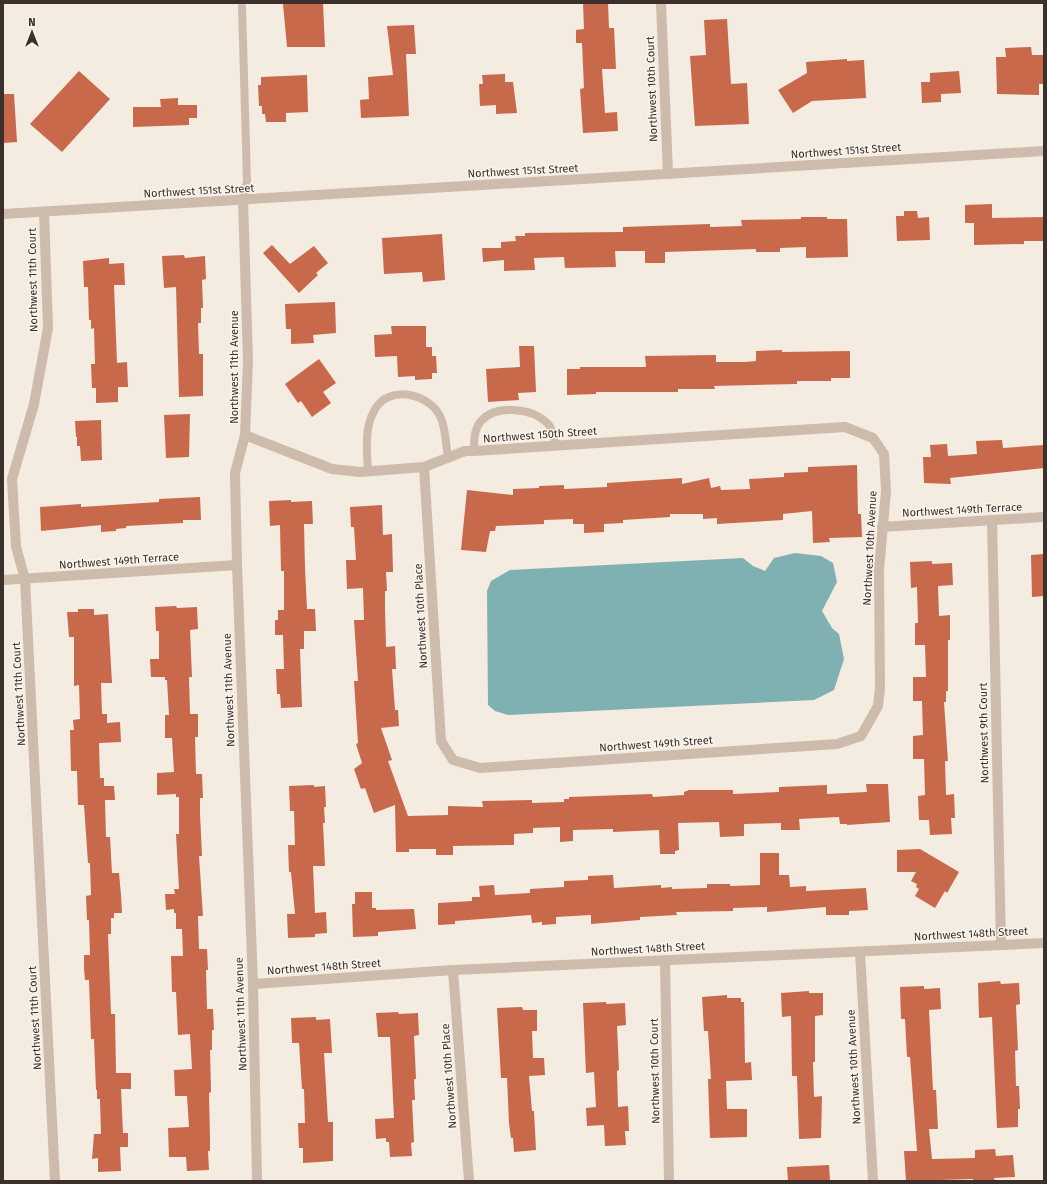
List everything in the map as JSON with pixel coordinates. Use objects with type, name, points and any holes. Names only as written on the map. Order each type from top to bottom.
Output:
[{"type":"street","name":"Northwest 10th Court","points":[[661,3],[668,174]]},
{"type":"street","name":"Northwest 151st Street","points":[[3,214],[1044,151]]},
{"type":"street","name":"Northwest 11th Avenue","points":[[243,200],[248,361],[245,435],[235,473],[237,565],[253,984],[257,1181]]},
{"type":"street","name":"Northwest 11th Court","points":[[44,212],[48,328],[34,404],[12,479],[16,547],[25,579],[55,1181]]},
{"type":"street","name":"Northwest 150th Street","points":[[245,435],[332,469],[368,472],[424,467],[465,451],[845,427]]},
{"type":"street","name":"Northwest 10th Avenue","points":[[845,427],[873,438],[884,454],[886,491],[879,570],[880,688],[878,706],[861,736]]},
{"type":"street","name":"Northwest 10th Place","points":[[424,467],[441,741],[453,760]]},
{"type":"street","name":"Northwest 149th Terrace","points":[[882,527],[1044,517]]},
{"type":"street","name":"Northwest 9th Court","points":[[992,520],[1001,945]]},
{"type":"street","name":"Northwest 149th Terrace","points":[[3,580],[237,565]]},
{"type":"street","name":"Northwest 149th Street","points":[[453,760],[480,768],[837,744],[861,736]]},
{"type":"street","name":"Northwest 148th Street","points":[[253,984],[453,970],[1044,943]]},
{"type":"street","name":"Northwest 10th Avenue","points":[[860,952],[873,1181]]},
{"type":"street","name":"Northwest 10th Court","points":[[665,960],[669,1181]]},
{"type":"street","name":"Northwest 10th Place","points":[[453,970],[469,1181]]},
{"type":"lane","points":[[242,7],[247,181],[243,200]]},
{"type":"lane","points":[[368,472],[366,441],[373,411],[380,402],[391,395],[414,396],[421,398],[436,411],[442,420],[448,458]]},
{"type":"lane","points":[[474,451],[476,430],[481,421],[491,413],[517,410],[534,413],[548,423],[552,430],[556,446]]},
{"type":"water","points":[[795,553],[821,556],[833,563],[837,582],[822,611],[832,628],[839,634],[844,659],[834,690],[814,700],[508,715],[495,711],[488,705],[487,591],[491,581],[510,570],[743,558],[753,566],[765,571],[774,558]]},
{"type":"building","points":[[323,3],[325,47],[287,47],[283,4]]},
{"type":"building","points":[[583,3],[608,3],[609,28],[614,28],[616,69],[602,69],[605,113],[617,112],[618,131],[583,133],[580,89],[584,88],[582,43],[576,43],[576,30],[584,29]]},
{"type":"building","points":[[727,19],[731,84],[747,83],[749,124],[695,126],[690,56],[706,55],[704,20]]},
{"type":"building","points":[[414,25],[416,54],[406,54],[409,116],[361,118],[360,100],[369,99],[368,77],[393,75],[387,26]]},
{"type":"building","points":[[1031,47],[1032,55],[1043,55],[1044,84],[1039,84],[1039,95],[997,94],[996,57],[1006,57],[1005,48]]},
{"type":"building","points":[[847,59],[847,61],[864,60],[866,98],[812,101],[793,113],[778,90],[807,73],[806,62]]},
{"type":"building","points":[[79,71],[110,99],[62,152],[30,124]]},
{"type":"building","points":[[959,71],[961,93],[941,94],[941,102],[922,103],[921,82],[930,82],[930,73]]},
{"type":"building","points":[[505,74],[505,82],[513,82],[517,113],[496,114],[496,105],[480,106],[479,84],[483,84],[482,75]]},
{"type":"building","points":[[307,75],[308,112],[286,113],[286,122],[266,122],[265,114],[262,114],[262,106],[259,106],[258,85],[261,85],[261,77]]},
{"type":"building","points":[[3,94],[14,94],[17,142],[3,143]]},
{"type":"building","points":[[178,98],[178,105],[197,105],[197,118],[189,118],[189,125],[133,127],[133,107],[161,107],[160,99]]},
{"type":"building","points":[[992,204],[992,218],[1044,217],[1044,241],[1024,241],[1024,244],[974,245],[974,223],[965,223],[965,205]]},
{"type":"building","points":[[904,211],[917,211],[918,218],[929,217],[930,240],[897,241],[896,216],[904,216]]},
{"type":"building","points":[[801,217],[847,219],[848,257],[806,258],[806,247],[780,248],[780,252],[756,252],[756,249],[665,252],[665,263],[645,263],[645,251],[615,251],[616,267],[565,268],[564,257],[534,258],[535,270],[504,271],[504,260],[483,262],[482,248],[501,248],[501,242],[516,241],[515,236],[525,236],[525,233],[623,232],[623,227],[710,224],[710,227],[742,226],[741,220],[801,219]]},
{"type":"building","points":[[442,234],[445,280],[423,282],[422,272],[384,274],[382,238]]},
{"type":"building","points":[[272,245],[290,264],[314,246],[328,263],[316,273],[318,275],[299,293],[263,253]]},
{"type":"building","points":[[184,255],[185,258],[205,256],[206,279],[202,280],[203,308],[201,308],[201,323],[198,323],[199,354],[203,354],[203,396],[179,397],[176,287],[164,288],[162,256]]},
{"type":"building","points":[[109,258],[109,264],[124,263],[125,285],[114,285],[117,363],[127,362],[128,387],[118,387],[118,402],[96,403],[96,388],[92,388],[91,364],[95,364],[94,328],[91,329],[91,320],[89,320],[88,287],[84,287],[83,261]]},
{"type":"building","points":[[335,302],[336,333],[313,335],[314,343],[291,344],[291,329],[286,329],[285,304]]},
{"type":"building","points":[[391,326],[426,326],[426,347],[432,347],[432,356],[436,356],[437,373],[432,373],[432,379],[415,380],[415,376],[398,377],[397,356],[375,357],[374,335],[392,334]]},
{"type":"building","points":[[519,346],[534,346],[536,392],[518,393],[519,400],[488,402],[486,369],[520,367]]},
{"type":"building","points":[[782,350],[782,352],[850,351],[850,378],[831,378],[831,381],[797,381],[797,384],[714,386],[715,389],[678,389],[678,392],[596,392],[596,394],[567,395],[567,369],[580,369],[580,367],[646,367],[645,356],[716,355],[716,362],[745,362],[756,361],[756,351]]},
{"type":"building","points":[[319,359],[336,383],[323,392],[331,403],[312,417],[301,401],[298,403],[285,384]]},
{"type":"building","points":[[190,414],[189,457],[166,458],[164,415]]},
{"type":"building","points":[[101,420],[102,460],[81,461],[80,446],[77,446],[75,421]]},
{"type":"building","points":[[1002,440],[1003,448],[1044,445],[1044,468],[950,478],[951,484],[924,483],[923,457],[931,457],[930,445],[947,444],[948,456],[977,454],[976,441]]},
{"type":"building","points":[[857,465],[858,514],[861,514],[862,537],[829,538],[830,542],[813,543],[812,511],[783,514],[783,520],[717,524],[717,518],[703,519],[703,514],[670,514],[670,517],[623,520],[623,523],[604,524],[604,532],[584,533],[584,524],[573,524],[573,519],[544,520],[544,524],[496,526],[495,531],[490,531],[486,552],[461,550],[467,490],[513,495],[513,489],[539,488],[539,486],[564,485],[564,489],[607,487],[607,483],[682,478],[682,484],[709,478],[711,488],[720,486],[721,490],[750,489],[749,479],[784,477],[784,473],[808,472],[808,467]]},
{"type":"building","points":[[200,497],[201,520],[183,520],[183,523],[126,526],[126,528],[116,529],[116,531],[101,532],[101,525],[41,531],[40,507],[81,504],[81,507],[159,502],[159,499]]},
{"type":"building","points":[[291,500],[291,502],[312,501],[313,524],[304,524],[305,568],[307,609],[315,609],[316,631],[304,631],[304,649],[300,649],[302,707],[281,708],[280,694],[277,694],[276,669],[284,669],[283,635],[275,635],[275,620],[278,620],[278,610],[284,610],[284,571],[281,571],[280,525],[270,526],[269,501]]},
{"type":"building","points":[[382,505],[383,535],[392,534],[393,572],[386,572],[386,647],[395,646],[396,669],[392,669],[395,710],[398,710],[399,726],[381,728],[392,760],[388,761],[408,816],[448,815],[448,806],[483,807],[482,801],[532,800],[532,803],[564,802],[564,799],[569,799],[569,797],[652,794],[653,797],[684,795],[684,792],[689,790],[733,790],[733,794],[779,792],[779,787],[827,785],[827,794],[867,792],[866,784],[888,784],[890,822],[847,825],[840,824],[839,817],[799,819],[800,830],[781,830],[781,823],[744,824],[744,836],[720,837],[719,822],[678,823],[679,850],[675,851],[675,854],[660,854],[659,830],[613,832],[613,829],[573,830],[573,841],[560,842],[560,827],[533,828],[533,833],[514,834],[514,845],[453,846],[453,855],[436,855],[436,849],[409,849],[409,852],[396,852],[395,805],[374,813],[365,788],[361,789],[354,769],[362,763],[356,744],[358,743],[354,681],[358,681],[354,620],[364,620],[363,588],[347,589],[346,560],[356,560],[354,527],[351,527],[350,507]]},
{"type":"building","points":[[1044,554],[1044,596],[1032,597],[1031,555]]},
{"type":"building","points":[[932,561],[932,564],[952,563],[953,585],[938,586],[939,616],[950,615],[950,640],[948,640],[948,691],[946,691],[946,702],[944,702],[948,761],[945,761],[946,795],[954,794],[955,818],[951,818],[952,834],[930,835],[929,820],[919,820],[918,796],[925,795],[924,759],[913,759],[913,736],[923,735],[922,701],[913,701],[913,677],[926,677],[925,645],[915,645],[915,623],[918,623],[917,587],[911,588],[910,562]]},
{"type":"building","points":[[176,606],[177,608],[197,607],[198,629],[190,630],[192,677],[189,677],[190,714],[198,714],[198,737],[195,737],[196,774],[202,774],[203,798],[200,798],[202,856],[199,856],[203,916],[198,916],[199,949],[207,949],[207,1009],[213,1009],[214,1030],[212,1030],[212,1050],[210,1050],[211,1092],[209,1093],[209,1170],[187,1171],[186,1157],[169,1157],[168,1128],[189,1127],[187,1096],[175,1096],[174,1070],[192,1069],[190,1034],[178,1035],[176,992],[172,992],[171,956],[183,956],[182,929],[176,929],[176,913],[174,913],[174,909],[166,910],[165,894],[175,894],[174,889],[179,889],[176,834],[179,834],[179,797],[176,797],[176,794],[157,795],[157,773],[174,772],[172,738],[165,738],[165,715],[169,715],[167,680],[165,680],[165,677],[151,677],[150,659],[159,659],[159,631],[156,631],[155,607]]},
{"type":"building","points":[[78,609],[94,609],[94,615],[108,614],[112,683],[101,683],[102,714],[107,714],[107,723],[120,722],[121,742],[99,743],[100,778],[104,778],[104,786],[114,786],[115,800],[105,800],[106,837],[110,837],[112,873],[119,873],[122,913],[114,913],[114,918],[111,918],[111,934],[108,934],[111,1014],[115,1014],[116,1073],[131,1073],[131,1089],[121,1089],[123,1133],[128,1133],[128,1147],[120,1147],[121,1171],[98,1172],[98,1158],[92,1159],[94,1134],[101,1134],[100,1099],[97,1099],[96,1090],[94,1039],[91,1039],[89,980],[85,980],[84,968],[84,955],[90,955],[89,920],[87,920],[86,896],[91,895],[90,863],[88,863],[84,805],[78,805],[77,771],[71,771],[70,730],[74,730],[73,720],[80,719],[79,685],[74,686],[74,637],[69,637],[67,612],[78,612]]},
{"type":"building","points":[[314,785],[314,787],[325,786],[326,807],[324,807],[325,823],[323,823],[325,866],[313,866],[315,913],[326,912],[327,933],[315,934],[315,937],[288,938],[287,914],[295,914],[291,872],[289,872],[288,845],[295,845],[294,811],[290,811],[289,786]]},
{"type":"building","points":[[920,849],[959,872],[947,893],[945,891],[935,908],[915,896],[919,889],[916,887],[917,884],[911,881],[916,872],[897,872],[897,850]]},
{"type":"building","points":[[760,853],[779,853],[779,875],[789,875],[790,887],[806,886],[806,891],[866,888],[868,910],[849,911],[849,915],[826,915],[826,907],[767,912],[767,907],[733,908],[733,911],[676,912],[677,915],[640,917],[640,920],[591,924],[591,915],[556,917],[556,924],[542,925],[542,922],[532,923],[531,915],[455,921],[455,924],[438,925],[438,903],[472,901],[472,897],[480,897],[479,886],[494,885],[495,895],[530,893],[530,889],[564,887],[564,881],[588,880],[588,876],[613,875],[614,888],[661,885],[661,888],[672,887],[672,889],[707,888],[707,884],[730,884],[730,886],[760,885]]},
{"type":"building","points":[[355,892],[372,892],[372,908],[376,908],[376,910],[414,909],[416,929],[378,932],[378,936],[353,937],[352,904],[355,904]]},
{"type":"building","points":[[1000,981],[1001,984],[1019,983],[1020,1004],[1016,1005],[1018,1050],[1015,1051],[1016,1086],[1019,1086],[1020,1109],[1018,1109],[1018,1127],[997,1128],[992,1017],[979,1018],[978,983]]},
{"type":"building","points":[[924,986],[924,989],[940,988],[941,1009],[929,1010],[933,1090],[936,1090],[938,1129],[929,1129],[932,1159],[975,1158],[975,1150],[995,1149],[996,1156],[1013,1155],[1015,1177],[994,1178],[995,1181],[973,1181],[973,1179],[906,1181],[904,1151],[917,1151],[910,1057],[907,1057],[905,1019],[901,1019],[900,987]]},
{"type":"building","points":[[809,991],[809,993],[823,993],[823,1015],[815,1016],[815,1062],[813,1062],[814,1097],[822,1096],[821,1138],[799,1139],[797,1076],[792,1076],[791,1016],[782,1017],[781,993]]},
{"type":"building","points":[[727,995],[727,998],[741,998],[741,1002],[744,1002],[745,1063],[751,1062],[752,1080],[726,1081],[727,1109],[747,1109],[747,1137],[710,1138],[708,1079],[711,1079],[708,1031],[704,1031],[702,997]]},
{"type":"building","points":[[606,1002],[606,1004],[625,1003],[626,1025],[617,1026],[619,1070],[617,1071],[618,1107],[628,1106],[629,1131],[625,1131],[626,1145],[605,1146],[604,1125],[587,1126],[586,1108],[596,1107],[594,1072],[586,1073],[583,1003]]},
{"type":"building","points":[[522,1007],[523,1010],[537,1010],[537,1031],[532,1031],[533,1058],[544,1058],[545,1075],[529,1076],[532,1111],[534,1111],[536,1150],[514,1152],[513,1138],[511,1138],[509,1123],[507,1078],[501,1078],[497,1008]]},
{"type":"building","points":[[398,1012],[399,1014],[418,1013],[419,1035],[414,1036],[416,1079],[414,1079],[415,1100],[412,1100],[414,1142],[411,1143],[412,1156],[390,1157],[389,1142],[386,1142],[386,1138],[376,1139],[375,1119],[394,1118],[390,1037],[378,1037],[376,1013]]},
{"type":"building","points":[[316,1017],[316,1020],[330,1019],[332,1053],[324,1053],[328,1122],[333,1122],[333,1161],[303,1163],[303,1148],[299,1148],[298,1123],[305,1123],[304,1089],[302,1089],[299,1043],[292,1043],[291,1018]]},
{"type":"building","points":[[829,1165],[830,1181],[788,1181],[787,1167]]}]
